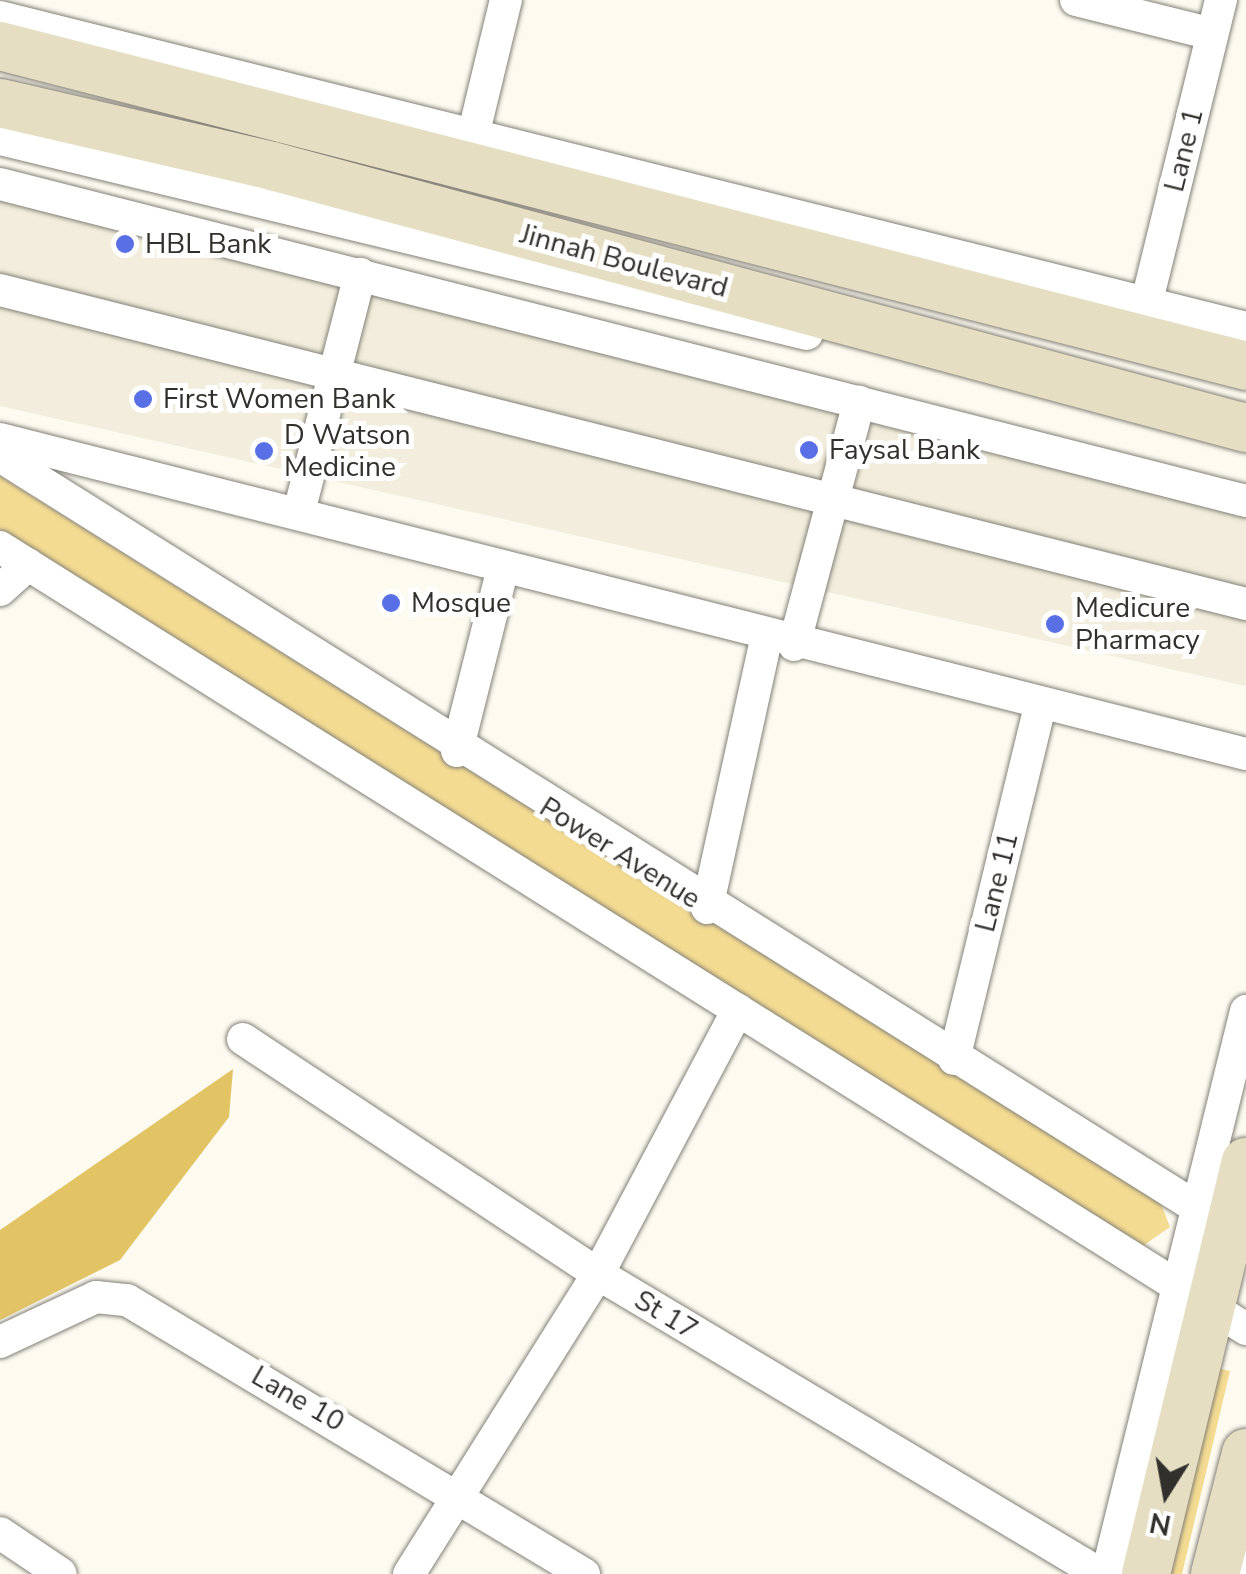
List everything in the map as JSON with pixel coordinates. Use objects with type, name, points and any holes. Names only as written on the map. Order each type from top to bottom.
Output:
[{"type":"street","points":[[473,136],[506,0]]},
{"type":"street","points":[[1076,0],[1212,34]]},
{"type":"street","name":"Lane 1","points":[[1148,300],[1220,0]]},
{"type":"street","points":[[0,18],[1148,300],[1246,328]]},
{"type":"street","name":"Jinnah Boulevard","points":[[0,46],[1246,366]]},
{"type":"street","name":"Jinnah Boulevard","points":[[0,103],[291,171],[1246,428]]},
{"type":"street","points":[[0,139],[1246,442]]},
{"type":"street","points":[[0,184],[1246,501]]},
{"type":"street","points":[[299,512],[330,370],[360,274]]},
{"type":"street","points":[[0,290],[330,370],[833,505],[1246,604]]},
{"type":"street","points":[[707,908],[780,642],[833,505],[859,402]]},
{"type":"street","points":[[0,439],[299,512],[780,642],[1246,754]]},
{"type":"street","name":"Power Avenue","points":[[0,456],[707,908],[1224,1225]]},
{"type":"street","points":[[0,590],[14,556],[1210,1306]]},
{"type":"street","points":[[456,750],[503,568]]},
{"type":"street","name":"Lane 11","points":[[954,1058],[1040,706]]},
{"type":"street","points":[[409,1574],[598,1274],[738,1010]]},
{"type":"street","points":[[1146,1574],[1210,1306],[1224,1225],[1246,1011]]},
{"type":"street","name":"St 17","points":[[243,1039],[598,1274],[1104,1574]]},
{"type":"street","points":[[1224,1225],[1246,1162]]},
{"type":"street","name":"Lane 10","points":[[0,1342],[96,1297],[128,1300],[458,1492],[584,1574]]},
{"type":"street","points":[[1104,1574],[1210,1306]]},
{"type":"street","points":[[1216,1574],[1246,1453]]},
{"type":"street","points":[[0,1533],[61,1574]]},
{"type":"street","points":[[1242,1574],[1246,1562]]},
{"type":"shaded area","points":[[0,190],[1246,504],[1246,686],[0,406]]},
{"type":"shaded area","points":[[0,476],[1161,1204],[1170,1227],[1137,1250],[0,538]]},
{"type":"shaded area","points":[[233,1069],[229,1117],[120,1260],[0,1320],[0,1230]]},
{"type":"shaded area","points":[[1216,1368],[1230,1371],[1182,1574],[1168,1574]]},
{"type":"place","name":"HBL Bank","points":[[125,244]]},
{"type":"place","name":"First Women Bank","points":[[143,399]]},
{"type":"place","name":"Faysal Bank","points":[[809,450]]},
{"type":"place","name":"D Watson Medicine","points":[[264,451]]},
{"type":"place","name":"Mosque","points":[[391,603]]},
{"type":"place","name":"Medicure Pharmacy","points":[[1055,624]]}]
